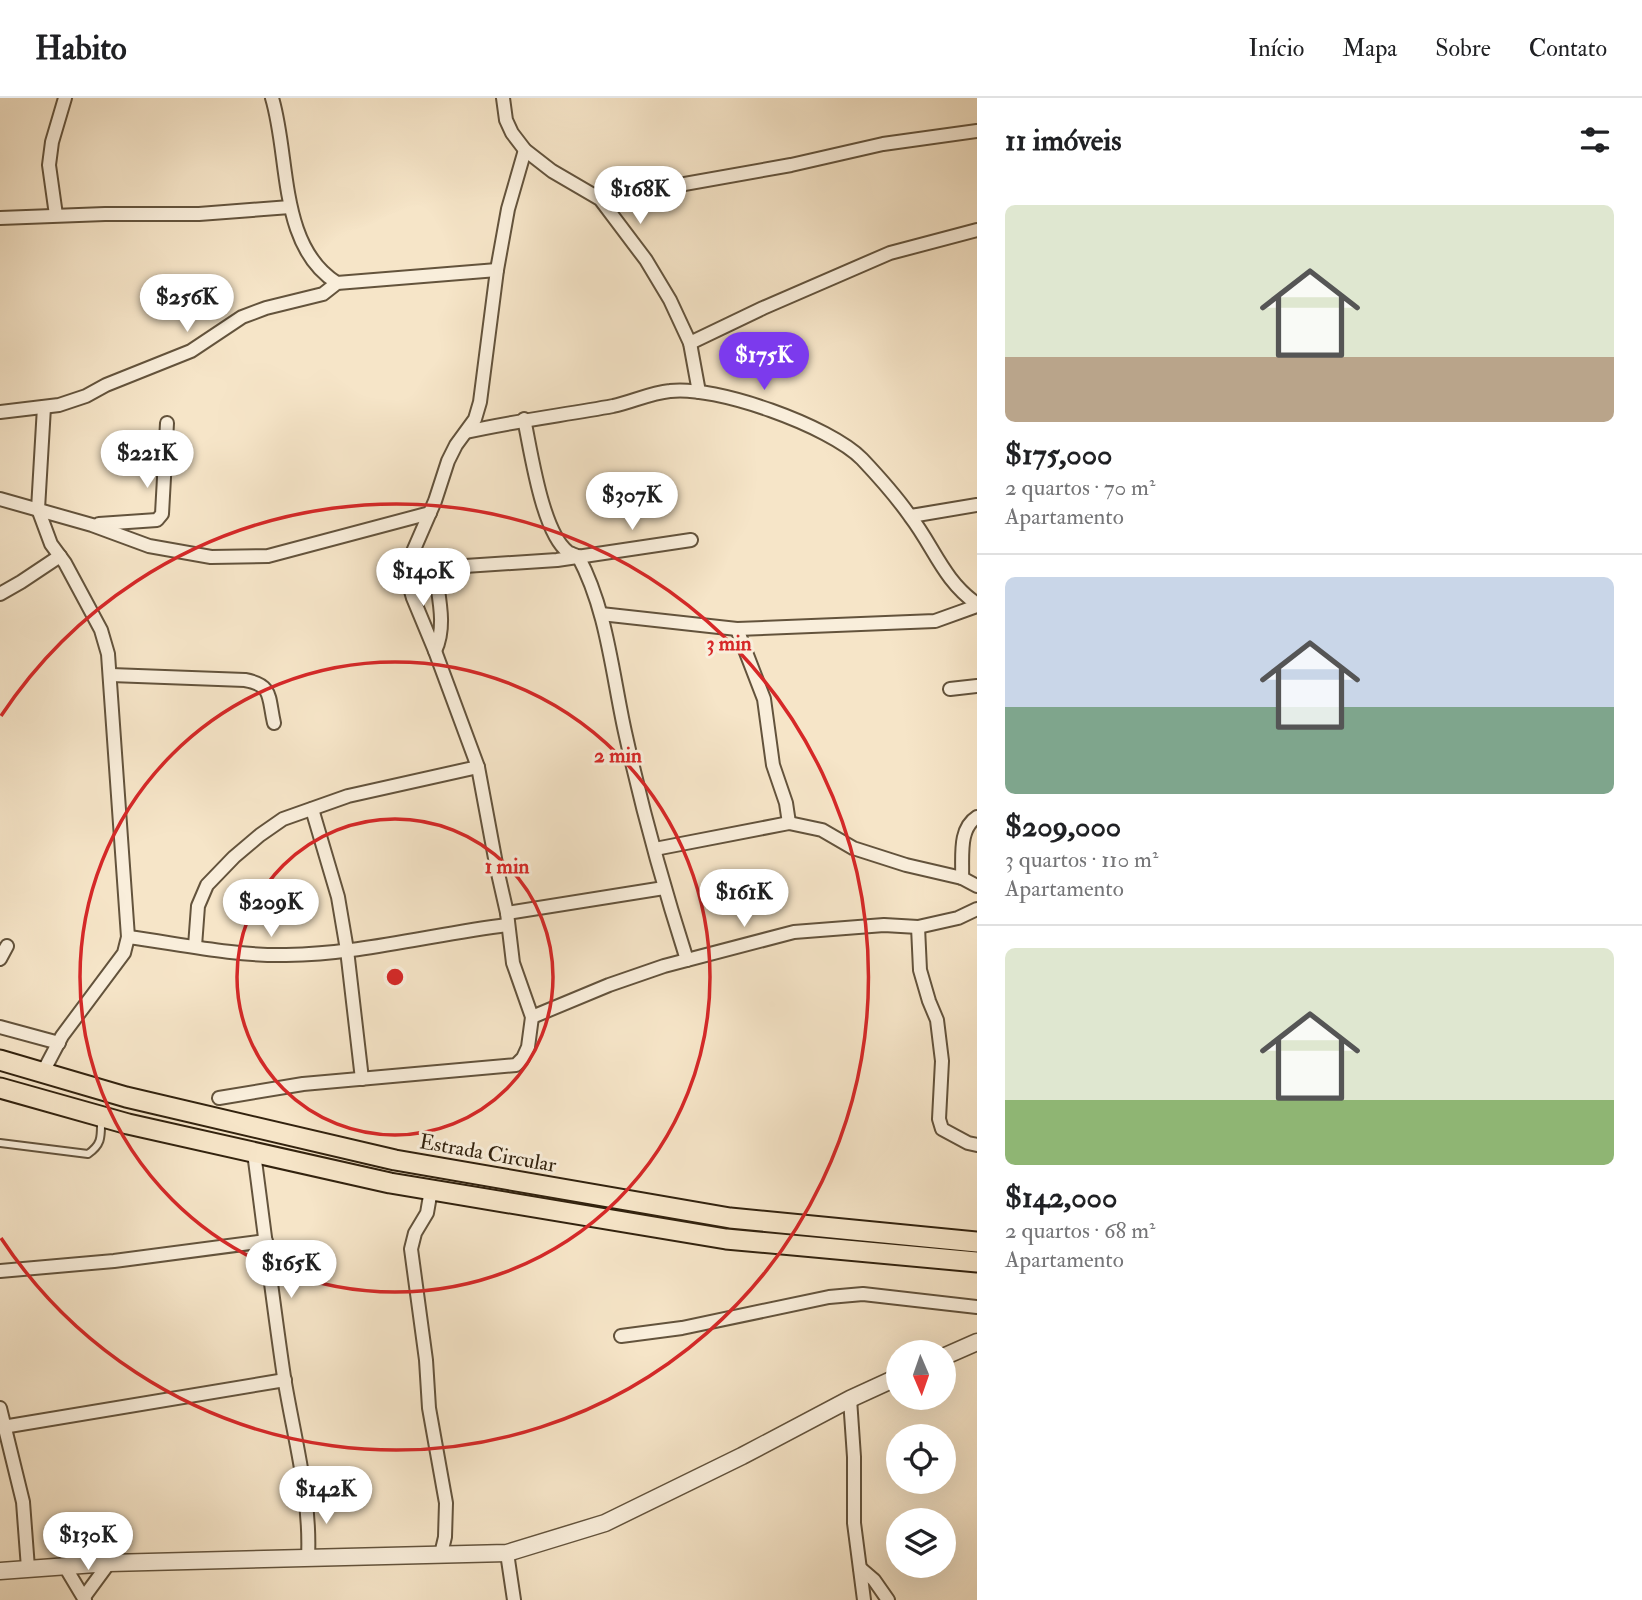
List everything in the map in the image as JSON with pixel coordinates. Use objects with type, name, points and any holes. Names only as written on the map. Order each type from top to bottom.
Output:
[{"type":"main road","name":"Estrada Circular","points":[[0,1060],[126,1097],[408,1163],[730,1218],[977,1242]]},
{"type":"main road","points":[[0,1088],[101,1116],[390,1184],[726,1239],[977,1262]]},
{"type":"street","points":[[56,215],[49,165],[52,142],[65,98]]},
{"type":"street","points":[[272,98],[283,141],[290,207],[307,253],[323,274],[337,283]]},
{"type":"street","points":[[503,98],[506,120],[525,150],[552,171],[600,199],[646,260],[670,300],[690,343],[699,392]]},
{"type":"street","points":[[600,199],[791,165],[883,144],[977,131]]},
{"type":"street","points":[[219,1098],[257,1090],[516,1065],[528,1047],[532,1017],[513,963],[478,767],[413,598],[405,570],[430,513],[448,461],[475,419],[480,402],[497,270],[508,209],[525,150]]},
{"type":"street","points":[[0,218],[199,214],[290,207]]},
{"type":"street","points":[[690,343],[890,253],[977,230]]},
{"type":"street","points":[[0,412],[59,405],[86,396],[106,385],[191,351],[243,317],[266,308],[323,294],[337,283],[497,270]]},
{"type":"street","points":[[466,432],[524,419],[617,405],[670,390],[720,394],[742,401],[811,426],[834,438],[860,457],[911,516],[947,577],[961,593],[977,605]]},
{"type":"street","points":[[43,1072],[59,1043],[124,953],[128,937],[108,654],[101,630],[51,544],[38,509],[44,407]]},
{"type":"street","points":[[524,419],[540,493],[551,525],[568,553],[578,556]]},
{"type":"street","points":[[92,525],[157,520],[162,514],[167,423]]},
{"type":"street","points":[[0,499],[92,525],[149,546],[211,557],[268,556],[430,513]]},
{"type":"street","points":[[911,516],[977,505]]},
{"type":"street","points":[[405,570],[557,560],[691,540]]},
{"type":"street","points":[[0,594],[60,556]]},
{"type":"street","points":[[578,556],[601,614],[636,785],[687,960]]},
{"type":"street","points":[[435,569],[442,623],[435,651]]},
{"type":"street","points":[[601,614],[737,629],[935,621],[977,605]]},
{"type":"street","points":[[737,629],[760,684],[773,765],[786,803],[789,823]]},
{"type":"street","points":[[111,675],[245,680],[261,683],[266,689],[274,723]]},
{"type":"street","points":[[950,688],[977,686]]},
{"type":"street","points":[[194,946],[198,906],[207,885],[260,835],[283,820],[348,796],[478,767]]},
{"type":"street","points":[[312,809],[338,897],[362,1079]]},
{"type":"street","points":[[962,878],[963,834],[977,817]]},
{"type":"street","points":[[655,849],[789,823],[822,830],[853,848],[906,865],[962,878],[977,886]]},
{"type":"street","points":[[128,937],[254,955],[347,950],[664,888]]},
{"type":"street","points":[[532,1017],[609,985],[687,960],[794,932],[884,925],[918,927],[958,918],[977,909]]},
{"type":"street","points":[[918,927],[920,970],[937,1020],[942,1061],[939,1119],[942,1129],[977,1145]]},
{"type":"street","points":[[0,959],[7,946]]},
{"type":"street","points":[[0,1027],[59,1043]]},
{"type":"street","points":[[254,1153],[285,1380],[310,1528],[308,1558]]},
{"type":"street","points":[[431,1190],[427,1213],[415,1233],[411,1249],[426,1360],[429,1408],[446,1503],[442,1554]]},
{"type":"street","points":[[0,1271],[114,1261],[266,1241]]},
{"type":"street","points":[[621,1336],[682,1328],[804,1301],[840,1296],[877,1296],[977,1307]]},
{"type":"street","points":[[956,1351],[977,1342]]},
{"type":"street","points":[[3,1427],[285,1380]]},
{"type":"street","points":[[0,1571],[108,1563],[507,1553],[605,1523],[886,1382]]},
{"type":"street","points":[[849,1399],[854,1457],[854,1523],[864,1600]]},
{"type":"street","points":[[0,1408],[23,1502],[29,1568]]},
{"type":"street","points":[[507,1553],[514,1600]]},
{"type":"street","points":[[64,1565],[85,1598],[108,1563]]},
{"type":"street","points":[[860,1567],[874,1580],[888,1600]]},
{"type":"lane","points":[[0,1143],[88,1154],[101,1141],[101,1116]]}]
